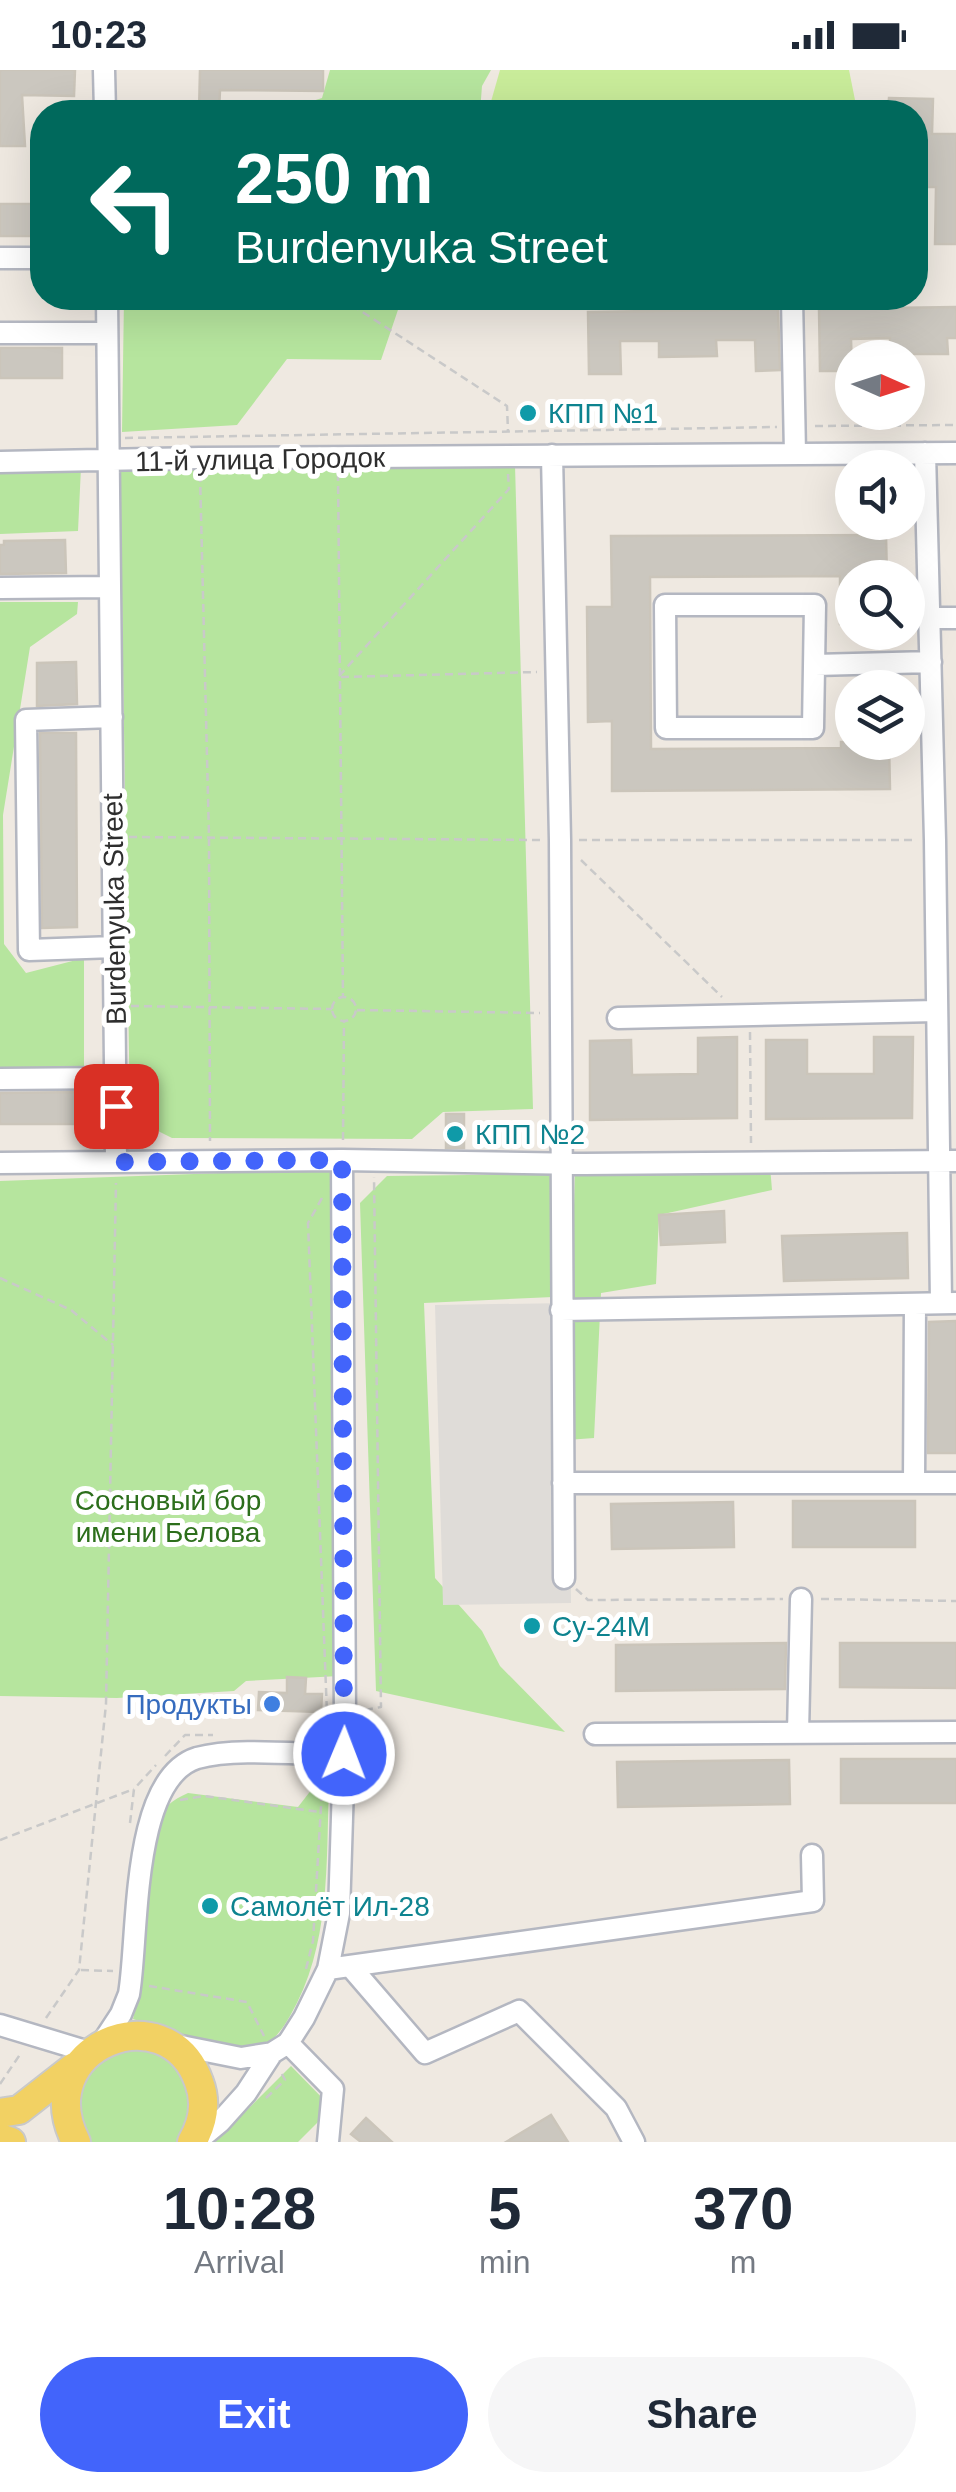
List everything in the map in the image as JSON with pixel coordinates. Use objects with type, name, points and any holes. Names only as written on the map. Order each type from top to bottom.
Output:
[{"type":"main road","points":[[0,2113],[19,2110],[90,2053],[124,2036],[146,2036],[168,2044],[196,2072],[204,2111],[194,2142]]},
{"type":"main road","points":[[76,2142],[67,2122],[65,2101],[69,2081],[90,2053]]},
{"type":"main road","points":[[0,2138],[11,2142]]},
{"type":"street","points":[[104,70],[105,100]]},
{"type":"street","points":[[0,258],[30,258]]},
{"type":"street","name":"Burdenyuka Street","points":[[107,310],[116,1162]]},
{"type":"street","points":[[792,310],[795,454]]},
{"type":"street","points":[[0,333],[107,333]]},
{"type":"street","points":[[561,1310],[948,1303],[947,1161],[936,1011],[925,453]]},
{"type":"street","name":"11-й улица Городок","points":[[925,453],[956,453]]},
{"type":"street","name":"11-й улица Городок","points":[[0,462],[835,454]]},
{"type":"street","points":[[552,455],[562,1013],[559,1163],[564,1578]]},
{"type":"street","points":[[0,588],[110,587]]},
{"type":"street","points":[[664,605],[814,605],[814,665],[812,728],[666,728],[664,605]]},
{"type":"street","points":[[930,618],[956,618]]},
{"type":"street","points":[[814,665],[931,662]]},
{"type":"street","points":[[112,717],[26,720],[29,950],[114,946]]},
{"type":"street","points":[[618,1018],[936,1011]]},
{"type":"street","points":[[0,1079],[115,1078]]},
{"type":"street","points":[[0,1163],[373,1159],[559,1163],[947,1161]]},
{"type":"street","points":[[194,2142],[220,2122],[246,2093],[277,2042],[304,2018],[339,1967],[334,1754],[342,1160]]},
{"type":"street","points":[[914,1483],[915,1304]]},
{"type":"street","points":[[563,1484],[956,1483]]},
{"type":"street","points":[[798,1733],[800,1599]]},
{"type":"street","points":[[596,1734],[956,1732]]},
{"type":"street","points":[[0,2024],[90,2053],[122,2014],[133,1973],[142,1855],[150,1815],[173,1774],[195,1759],[246,1753],[334,1754]]},
{"type":"street","points":[[339,1967],[813,1902],[812,1855]]},
{"type":"street","points":[[339,1967],[425,2053],[519,2012],[616,2108],[634,2142]]},
{"type":"street","points":[[168,2044],[241,2058],[277,2042]]},
{"type":"street","points":[[277,2042],[333,2089],[328,2142]]},
{"type":"path","points":[[339,676],[509,489],[514,456],[507,406],[359,310]]},
{"type":"path","points":[[108,438],[956,425]]},
{"type":"path","points":[[338,457],[344,997]]},
{"type":"path","points":[[200,458],[209,837],[210,1144]]},
{"type":"path","points":[[339,676],[558,671]]},
{"type":"path","points":[[113,837],[935,840]]},
{"type":"path","points":[[560,840],[745,1015],[752,1163]]},
{"type":"path","points":[[344,997],[353,1000],[356,1010],[351,1019],[344,1021],[334,1016],[332,1009],[335,1001],[344,997]]},
{"type":"path","points":[[115,1006],[332,1009]]},
{"type":"path","points":[[356,1010],[562,1013]]},
{"type":"path","points":[[342,1160],[344,1021]]},
{"type":"path","points":[[335,1714],[381,1707],[373,1159]]},
{"type":"path","points":[[0,2084],[80,1970],[106,1704],[116,1162]]},
{"type":"path","points":[[304,1976],[313,1940],[322,1812],[334,1754],[308,1223],[325,1192]]},
{"type":"path","points":[[0,1278],[71,1310],[113,1345]]},
{"type":"path","points":[[564,1578],[588,1600],[956,1600]]},
{"type":"path","points":[[0,1840],[134,1789],[185,1735],[225,1735]]},
{"type":"path","points":[[130,1824],[134,1789]]},
{"type":"path","points":[[180,1800],[204,1796],[322,1812]]},
{"type":"path","points":[[80,1970],[149,1974],[148,1986],[247,2002],[264,2037],[277,2042],[285,2080]]},
{"type":"green space","points":[[330,70],[491,70],[482,86],[481,100],[316,100],[322,98]]},
{"type":"green space","points":[[500,70],[849,70],[855,100],[491,100]]},
{"type":"green space","points":[[124,310],[398,310],[381,360],[287,359],[237,425],[122,432]]},
{"type":"green space","points":[[515,465],[533,1109],[443,1112],[412,1139],[172,1138],[130,1117],[120,469]]},
{"type":"green space","points":[[81,467],[78,531],[0,534],[0,469]]},
{"type":"green space","points":[[0,602],[78,602],[77,614],[30,647],[3,815],[4,944],[26,973],[84,958],[84,1068],[0,1070]]},
{"type":"green space","points":[[770,1166],[772,1190],[659,1215],[656,1284],[601,1293],[594,1438],[567,1440],[575,1172]]},
{"type":"green space","name":"Сосновый бор имени Белова","points":[[332,1169],[339,1676],[246,1681],[234,1691],[117,1698],[0,1696],[0,1181]]},
{"type":"green space","points":[[555,1174],[553,1297],[424,1303],[435,1578],[482,1631],[500,1666],[565,1732],[376,1691],[360,1203],[387,1176]]},
{"type":"green space","points":[[319,1780],[329,1785],[320,1933],[303,1989],[279,2033],[258,2048],[238,2051],[208,2045],[133,2019],[142,1978],[154,1824],[160,1813],[188,1793],[298,1807]]},
{"type":"green space","points":[[120,2048],[152,2050],[176,2065],[183,2076],[188,2117],[177,2142],[89,2142],[76,2114],[85,2073]]},
{"type":"green space","points":[[291,2066],[332,2108],[298,2142],[215,2142]]},
{"type":"shaded area","points":[[568,1303],[571,1603],[443,1605],[435,1305]]},
{"type":"building","points":[[0,70],[75,70],[74,96],[22,95],[25,146],[0,146]]},
{"type":"building","points":[[200,70],[323,70],[323,91],[220,90],[220,100],[199,100]]},
{"type":"building","points":[[933,99],[932,134],[956,134],[956,244],[935,244],[936,187],[928,187],[928,100],[889,100]]},
{"type":"building","points":[[0,204],[30,204],[30,236],[0,236]]},
{"type":"building","points":[[956,307],[956,338],[947,338],[948,354],[925,354],[925,340],[835,340],[835,371],[820,371],[819,310]]},
{"type":"building","points":[[778,310],[780,370],[756,371],[755,340],[716,340],[717,356],[659,357],[659,341],[620,341],[621,374],[589,374],[588,312]]},
{"type":"building","points":[[0,348],[62,348],[62,378],[0,378]]},
{"type":"building","points":[[835,535],[835,540],[886,540],[887,560],[835,560],[835,576],[650,577],[651,749],[835,748],[835,760],[889,760],[890,789],[612,791],[612,721],[588,722],[587,607],[612,607],[611,536]]},
{"type":"building","points":[[65,540],[66,573],[0,574],[0,545],[4,541]]},
{"type":"building","points":[[76,662],[77,704],[37,706],[37,663]]},
{"type":"building","points":[[40,733],[76,733],[77,927],[42,928]]},
{"type":"building","points":[[737,1037],[737,1118],[590,1120],[590,1041],[631,1040],[632,1075],[698,1074],[698,1038]]},
{"type":"building","points":[[874,1037],[913,1037],[912,1118],[766,1119],[766,1040],[807,1040],[807,1074],[874,1074]]},
{"type":"building","points":[[77,1092],[78,1124],[0,1124],[0,1093]]},
{"type":"building","name":"КПП №2","points":[[446,1114],[464,1114],[464,1148],[446,1148]]},
{"type":"building","points":[[724,1211],[725,1242],[661,1245],[659,1215]]},
{"type":"building","points":[[907,1233],[908,1278],[784,1281],[782,1236]]},
{"type":"building","points":[[956,1321],[956,1453],[928,1453],[929,1322]]},
{"type":"building","points":[[793,1501],[915,1501],[915,1547],[793,1547]]},
{"type":"building","points":[[733,1502],[734,1547],[612,1549],[611,1504]]},
{"type":"building","points":[[786,1643],[785,1689],[616,1691],[616,1645]]},
{"type":"building","points":[[840,1643],[956,1643],[956,1688],[840,1687]]},
{"type":"building","points":[[287,1677],[306,1678],[305,1694],[322,1694],[321,1712],[258,1710],[259,1692],[287,1693]]},
{"type":"building","points":[[841,1759],[956,1759],[956,1803],[841,1803]]},
{"type":"building","points":[[789,1760],[790,1804],[618,1807],[617,1762]]},
{"type":"building","points":[[551,2115],[568,2142],[506,2142]]},
{"type":"building","points":[[366,2118],[392,2142],[361,2142],[351,2134]]},
{"type":"place","name":"КПП №1","points":[[528,413]]},
{"type":"place","name":"КПП №2","points":[[455,1134]]},
{"type":"place","name":"Су-24М","points":[[532,1626]]},
{"type":"place","name":"Продукты","points":[[272,1704]]},
{"type":"place","name":"Самолёт Ил-28","points":[[210,1906]]},
{"type":"route","points":[[116,1106],[116,1162],[342,1160],[344,1754]]}]
